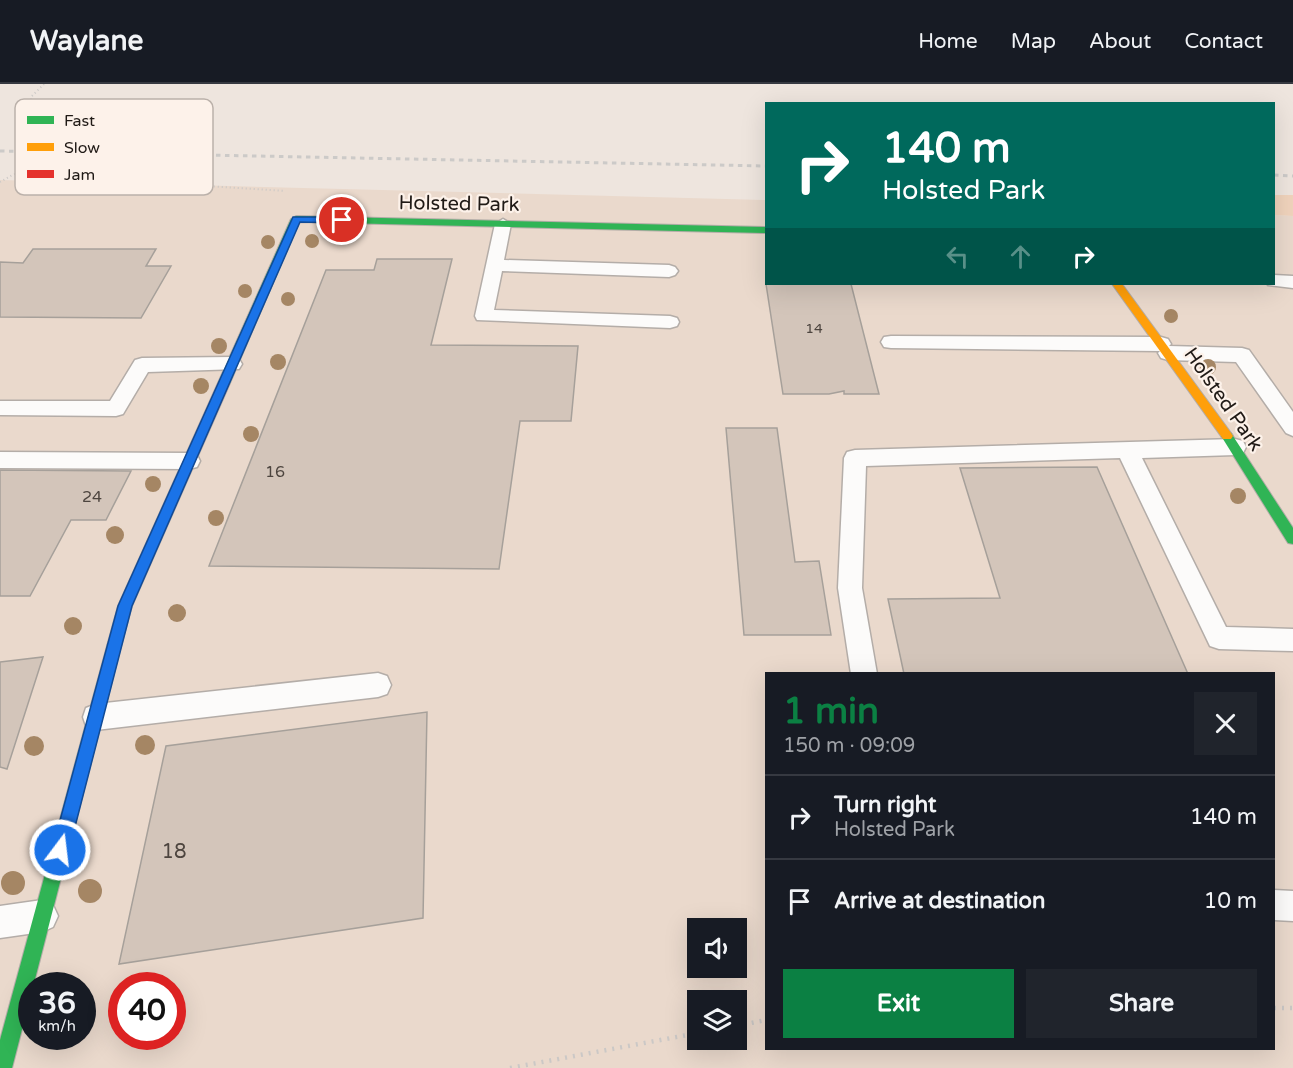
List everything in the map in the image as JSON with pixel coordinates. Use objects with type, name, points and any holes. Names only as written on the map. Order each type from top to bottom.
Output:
[{"type":"street","name":"Holsted Park","points":[[296,219],[765,230]]},
{"type":"street","points":[[2,1068],[125,606],[296,219]]},
{"type":"street","name":"Holsted Park","points":[[1118,285],[1235,447],[1293,539]]},
{"type":"lane","points":[[503,224],[484,316],[670,322]]},
{"type":"lane","points":[[494,265],[669,271]]},
{"type":"lane","points":[[1275,281],[1293,282]]},
{"type":"lane","points":[[891,342],[1164,348],[1242,355],[1293,428]]},
{"type":"lane","points":[[0,408],[116,409],[142,365],[232,364]]},
{"type":"lane","points":[[864,672],[850,588],[855,458],[1235,447]]},
{"type":"lane","points":[[1127,450],[1219,638],[1293,640]]},
{"type":"lane","points":[[0,460],[189,461]]},
{"type":"lane","points":[[96,717],[378,685]]},
{"type":"lane","points":[[1275,905],[1293,906]]},
{"type":"lane","points":[[0,922],[42,916]]},
{"type":"path","points":[[31,99],[44,84]]},
{"type":"path","points":[[0,182],[14,174]]},
{"type":"path","points":[[213,187],[284,191],[298,195],[302,201],[296,219]]},
{"type":"path","points":[[1275,1008],[1293,1008]]},
{"type":"path","points":[[747,1024],[765,1020]]},
{"type":"path","points":[[510,1068],[687,1035]]},
{"type":"shaded area","points":[[0,180],[15,180],[15,195],[213,195],[213,186],[765,200],[765,285],[1275,285],[1275,215],[1293,216],[1293,1068],[0,1068]]},
{"type":"shaded area","points":[[1275,195],[1293,195],[1293,216],[1275,215]]},
{"type":"building","points":[[33,249],[156,249],[146,266],[171,266],[141,318],[0,317],[0,262],[23,263]]},
{"type":"building","points":[[377,259],[452,259],[431,345],[578,346],[571,421],[520,421],[499,569],[209,566],[326,270],[374,270]]},
{"type":"building","points":[[766,285],[851,285],[879,394],[844,394],[844,391],[829,394],[783,394]]},
{"type":"building","points":[[726,428],[777,428],[795,562],[819,561],[831,635],[744,635]]},
{"type":"building","points":[[1097,467],[1187,672],[904,672],[888,599],[1000,598],[960,468]]},
{"type":"building","points":[[0,470],[131,471],[106,520],[71,520],[30,596],[0,596]]},
{"type":"building","points":[[43,657],[7,769],[0,767],[0,662]]},
{"type":"building","points":[[427,712],[423,918],[119,964],[166,746]]},
{"type":"railway","points":[[0,151],[15,151]]},
{"type":"railway","points":[[213,155],[765,166]]},
{"type":"railway","points":[[1275,175],[1293,176]]},
{"type":"traffic: fast","points":[[224,383],[296,219],[765,230]]},
{"type":"traffic: fast","points":[[1227,436],[1293,539]]},
{"type":"traffic: fast","points":[[2,1068],[114,646]]},
{"type":"traffic: slow","points":[[1118,285],[1227,436]]},
{"type":"traffic: jam","points":[[114,646],[125,606],[224,383]]},
{"type":"route","points":[[60,850],[125,606],[296,219],[342,220]]}]
